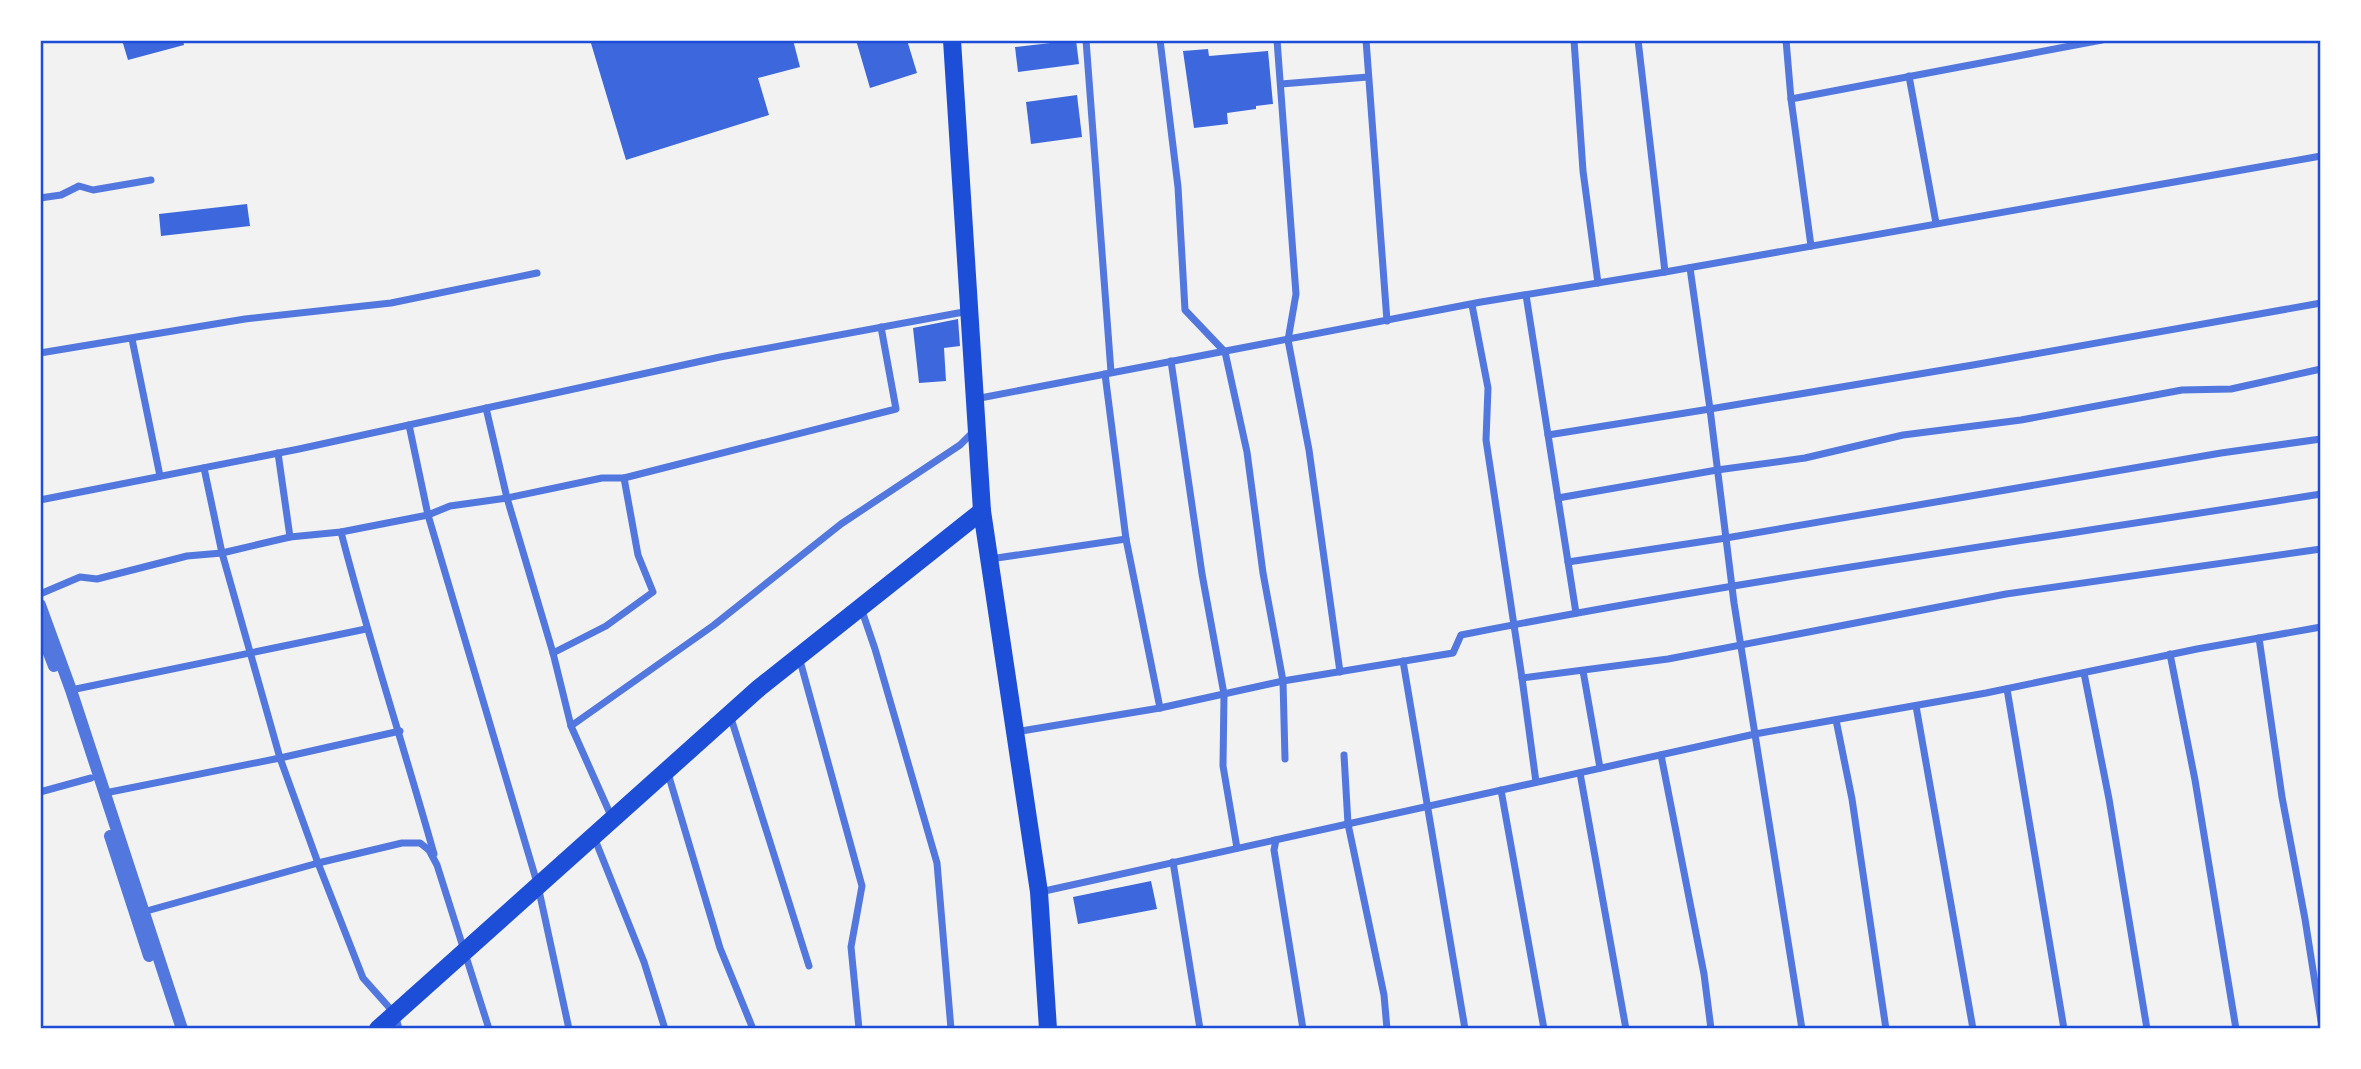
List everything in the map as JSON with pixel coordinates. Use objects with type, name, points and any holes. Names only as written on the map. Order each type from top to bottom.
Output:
[{"type":"main road","points":[[952,40],[982,511],[1039,892],[1048,1029]]},
{"type":"main road","points":[[378,1029],[397,1021],[465,951],[730,715],[982,511]]},
{"type":"street","points":[[1086,40],[1108,373],[1126,539],[1160,708]]},
{"type":"street","points":[[1160,40],[1178,187],[1185,310],[1225,352],[1247,452],[1263,573],[1283,681],[1285,759]]},
{"type":"street","points":[[1277,40],[1296,294],[1288,340],[1309,450],[1340,672]]},
{"type":"street","points":[[1366,40],[1387,321]]},
{"type":"street","points":[[1574,40],[1583,171],[1598,283]]},
{"type":"street","points":[[1638,40],[1665,272]]},
{"type":"street","points":[[1786,40],[1791,99],[1811,246]]},
{"type":"street","points":[[1791,99],[2102,40]]},
{"type":"street","points":[[1909,76],[1936,223]]},
{"type":"street","points":[[1281,85],[1368,77]]},
{"type":"street","points":[[975,399],[1525,295],[2321,156]]},
{"type":"street","points":[[40,198],[61,195],[79,186],[93,190],[150,180]]},
{"type":"street","points":[[1690,268],[1732,586],[1802,1029]]},
{"type":"street","points":[[40,353],[245,319],[391,303],[537,273]]},
{"type":"street","points":[[1525,295],[1576,613]]},
{"type":"street","points":[[1548,435],[1986,363],[2321,303]]},
{"type":"street","points":[[1472,305],[1488,388],[1486,440],[1536,782]]},
{"type":"street","points":[[40,500],[278,453],[720,358],[970,311]]},
{"type":"street","points":[[40,594],[80,577],[97,579],[187,556],[222,553],[290,537],[341,532],[428,515],[450,506],[507,498],[602,478],[624,478],[897,409],[881,327]]},
{"type":"street","points":[[132,338],[160,476]]},
{"type":"street","points":[[1171,361],[1202,574],[1224,694],[1223,766],[1237,848]]},
{"type":"street","points":[[1558,498],[1717,470],[1805,458],[1903,436],[2021,420],[2182,390],[2231,390],[2321,369]]},
{"type":"street","points":[[486,408],[507,498],[553,653],[571,726],[613,819]]},
{"type":"street","points":[[409,425],[428,515],[538,886],[569,1029]]},
{"type":"street","points":[[571,726],[714,625],[841,524],[960,445],[977,428]]},
{"type":"street","points":[[1568,562],[1726,538],[2221,453],[2321,439]]},
{"type":"street","points":[[278,453],[290,537]]},
{"type":"street","points":[[204,468],[222,553],[280,758],[363,978],[397,1021]]},
{"type":"street","points":[[553,653],[606,626],[653,592],[639,555],[624,478]]},
{"type":"street","points":[[1015,732],[1160,708],[1283,681],[1453,653],[1461,635],[1576,613],[1895,559],[2080,533],[2321,494]]},
{"type":"street","points":[[341,532],[366,629],[400,731],[437,864],[489,1029]]},
{"type":"street","points":[[989,559],[1126,539]]},
{"type":"street","points":[[1522,678],[1583,671],[1741,644],[2006,594],[2321,549]]},
{"type":"street","points":[[40,605],[71,690],[182,1029]]},
{"type":"street","points":[[861,608],[937,863],[951,1029]]},
{"type":"street","points":[[1039,892],[1755,734],[2007,689],[2170,654],[2321,627]]},
{"type":"street","points":[[71,690],[366,629]]},
{"type":"street","points":[[40,630],[174,1029]]},
{"type":"street","points":[[2259,638],[2282,797],[2321,1021]]},
{"type":"street","points":[[2170,654],[2197,793],[2236,1029]]},
{"type":"street","points":[[799,657],[862,886],[851,947],[859,1029]]},
{"type":"street","points":[[1403,661],[1465,1029]]},
{"type":"street","points":[[1583,671],[1600,768]]},
{"type":"street","points":[[2084,673],[2109,800],[2147,1029]]},
{"type":"street","points":[[2007,689],[2064,1029]]},
{"type":"street","points":[[1916,706],[1973,1029]]},
{"type":"street","points":[[730,715],[809,966]]},
{"type":"street","points":[[1836,720],[1852,800],[1886,1029]]},
{"type":"street","points":[[105,793],[400,731]]},
{"type":"street","points":[[1345,755],[1348,824],[1384,995],[1387,1029]]},
{"type":"street","points":[[1661,755],[1704,974],[1711,1029]]},
{"type":"street","points":[[667,771],[720,948],[752,1029]]},
{"type":"street","points":[[1580,773],[1626,1029]]},
{"type":"street","points":[[40,793],[91,778]]},
{"type":"street","points":[[1502,790],[1544,1029]]},
{"type":"street","points":[[594,836],[644,962],[664,1029]]},
{"type":"street","points":[[1276,840],[1274,850],[1303,1029]]},
{"type":"street","points":[[144,912],[318,863],[402,843],[420,843],[429,850],[437,864]]},
{"type":"street","points":[[1172,863],[1200,1029]]},
{"type":"building","points":[[122,40],[183,40],[184,45],[128,60]]},
{"type":"building","points":[[590,40],[793,40],[800,67],[758,78],[769,115],[626,160]]},
{"type":"building","points":[[856,40],[907,40],[917,73],[870,88]]},
{"type":"building","points":[[1076,40],[1079,64],[1018,72],[1015,47]]},
{"type":"building","points":[[1208,49],[1209,56],[1268,51],[1273,104],[1227,113],[1228,124],[1194,128],[1183,51]]},
{"type":"building","points":[[1077,95],[1082,137],[1031,144],[1026,102]]},
{"type":"building","points":[[247,204],[250,226],[161,236],[159,214]]},
{"type":"building","points":[[958,319],[960,346],[944,348],[946,381],[919,383],[913,328]]},
{"type":"building","points":[[1151,881],[1157,909],[1078,924],[1073,897]]}]
